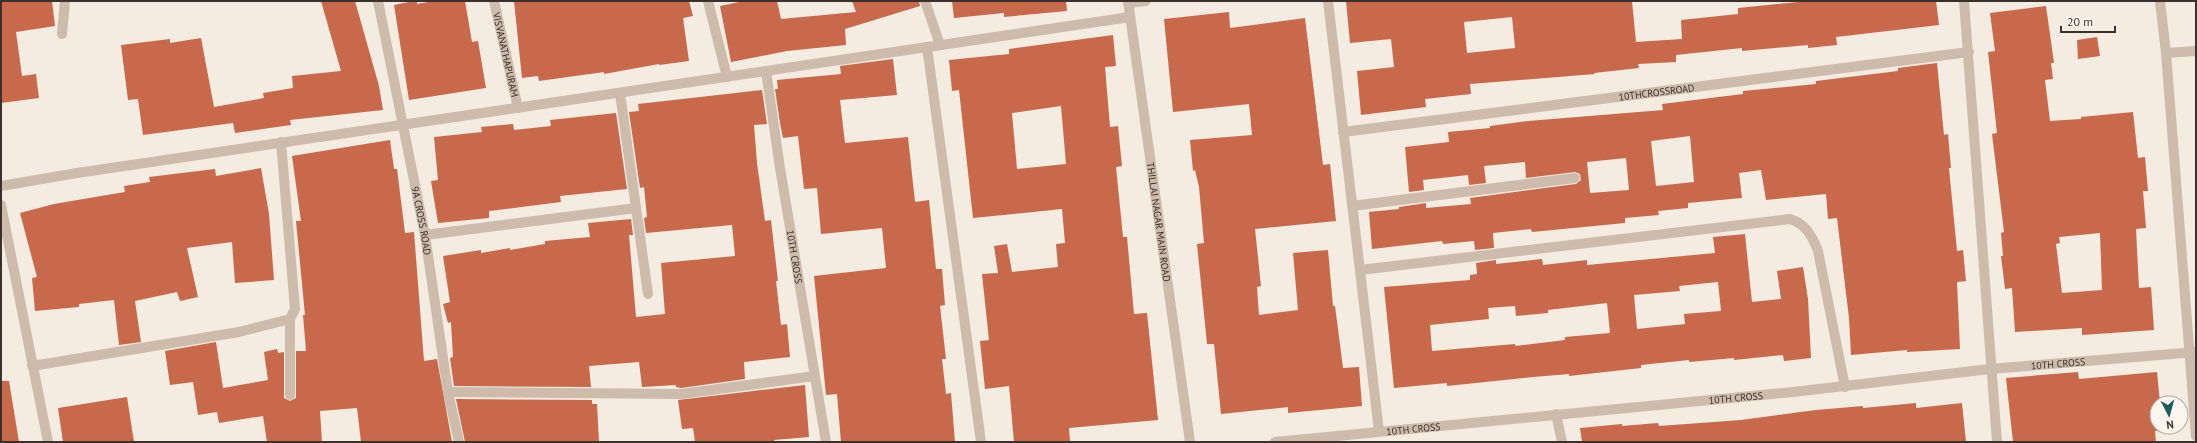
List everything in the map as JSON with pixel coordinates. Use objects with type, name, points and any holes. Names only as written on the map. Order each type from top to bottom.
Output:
[{"type":"street","points":[[62,34],[65,1]]},
{"type":"street","name":"9A CROSS ROAD","points":[[378,1],[404,124],[425,235],[448,392],[459,442]]},
{"type":"street","name":"VISVANATHAPURAM","points":[[494,1],[518,108]]},
{"type":"street","points":[[708,1],[727,77]]},
{"type":"street","points":[[925,1],[940,45]]},
{"type":"street","points":[[1128,2],[1146,1]]},
{"type":"street","points":[[1328,1],[1379,431]]},
{"type":"street","points":[[1964,1],[1969,52],[1990,369],[1997,442]]},
{"type":"street","points":[[2160,1],[2193,352],[2196,436]]},
{"type":"street","name":"THILLAI NAGAR MAIN ROAD","points":[[1128,2],[1190,442]]},
{"type":"street","points":[[1,186],[282,142],[620,93],[1130,16]]},
{"type":"street","points":[[927,47],[981,442]]},
{"type":"street","points":[[2166,53],[2196,51]]},
{"type":"street","name":"10THCROSSROAD","points":[[1343,132],[1969,52]]},
{"type":"street","name":"10TH CROSS","points":[[766,71],[780,168],[826,442]]},
{"type":"street","points":[[620,93],[648,294]]},
{"type":"street","points":[[282,142],[295,309],[290,320],[290,395]]},
{"type":"street","points":[[1352,206],[1575,178]]},
{"type":"street","points":[[1,205],[48,442]]},
{"type":"street","points":[[425,235],[636,208]]},
{"type":"street","points":[[1360,270],[1790,218],[1805,227],[1813,238],[1818,251],[1845,387]]},
{"type":"street","points":[[32,366],[239,332],[290,320]]},
{"type":"street","name":"10TH CROSS","points":[[1275,442],[1845,387],[1990,369],[2193,352]]},
{"type":"street","points":[[448,392],[680,394],[815,376]]},
{"type":"street","points":[[1556,414],[1562,442]]},
{"type":"building","points":[[1,1],[52,1],[55,26],[16,32],[22,76],[36,74],[39,98],[1,103]]},
{"type":"building","points":[[321,1],[355,1],[379,86],[383,110],[290,120],[291,125],[235,133],[233,123],[143,135],[138,99],[128,100],[121,45],[170,39],[170,43],[201,38],[214,107],[264,98],[263,93],[293,88],[292,76],[341,71]]},
{"type":"building","points":[[417,1],[417,4],[434,1],[465,1],[472,42],[478,41],[486,88],[409,100],[394,5]]},
{"type":"building","points":[[514,1],[689,1],[693,16],[683,18],[689,61],[659,64],[604,74],[604,72],[539,81],[538,76],[522,78]]},
{"type":"building","points":[[744,1],[777,1],[781,19],[856,12],[852,1],[919,1],[920,6],[845,29],[846,45],[787,51],[731,62],[720,6]]},
{"type":"building","points":[[952,1],[1066,1],[1067,11],[1004,17],[1004,13],[954,18]]},
{"type":"building","points":[[1346,1],[1632,1],[1636,42],[1682,39],[1681,20],[1738,14],[1738,8],[1809,1],[1936,1],[1939,25],[1836,37],[1837,45],[1808,48],[1808,45],[1742,51],[1742,48],[1676,55],[1676,62],[1638,64],[1639,68],[1594,73],[1595,74],[1470,84],[1471,94],[1425,99],[1426,107],[1361,115],[1357,71],[1394,67],[1391,39],[1350,43]],"holes":[[[1512,17],[1515,48],[1467,53],[1464,22]]]},
{"type":"building","points":[[2046,6],[2054,63],[2051,63],[2053,79],[2045,80],[2050,121],[2081,119],[2081,117],[2133,112],[2138,158],[2145,157],[2148,191],[2143,191],[2146,228],[2136,229],[2139,288],[2151,287],[2154,330],[2082,335],[2082,328],[2015,332],[2012,288],[2005,289],[2001,256],[2003,256],[2001,233],[2004,232],[1992,134],[1997,133],[1988,52],[1995,51],[1990,13]],"holes":[[[2100,233],[2102,290],[2062,293],[2056,244],[2060,243],[2059,237]]]},
{"type":"building","points":[[1229,12],[1230,28],[1305,18],[1323,165],[1330,164],[1336,221],[1255,229],[1261,286],[1257,287],[1259,315],[1298,310],[1293,253],[1328,250],[1333,306],[1335,306],[1343,368],[1359,367],[1362,406],[1288,413],[1288,407],[1221,414],[1214,344],[1207,344],[1197,244],[1204,243],[1199,187],[1195,170],[1193,171],[1190,140],[1252,135],[1249,104],[1173,112],[1164,19]]},
{"type":"building","points":[[1113,35],[1116,66],[1105,67],[1110,127],[1118,126],[1122,166],[1116,167],[1123,237],[1127,237],[1134,314],[1147,313],[1158,420],[1069,428],[1070,442],[1014,442],[1009,386],[985,389],[980,341],[989,340],[982,274],[998,273],[994,246],[1007,244],[1012,272],[1058,267],[1056,244],[1065,243],[1062,209],[973,218],[959,90],[952,91],[949,60],[1009,54],[1009,49]],"holes":[[[1061,106],[1066,164],[1017,169],[1012,113]]]},
{"type":"building","points":[[2097,37],[2100,56],[2078,59],[2077,40]]},
{"type":"building","points":[[893,59],[897,95],[840,100],[845,143],[908,137],[915,202],[929,200],[936,269],[942,269],[945,305],[940,306],[946,359],[942,359],[946,394],[951,393],[955,442],[841,442],[837,394],[826,395],[814,276],[886,268],[882,228],[821,234],[817,188],[804,189],[798,136],[783,138],[780,123],[775,89],[778,89],[777,80],[841,74],[840,66]]},
{"type":"building","points":[[1937,63],[1944,135],[1948,134],[1951,168],[1949,168],[1957,251],[1963,250],[1966,281],[1957,282],[1960,349],[1907,352],[1907,350],[1851,355],[1849,318],[1837,218],[1828,219],[1826,194],[1766,200],[1761,170],[1739,173],[1742,198],[1688,203],[1688,208],[1658,211],[1659,215],[1625,218],[1625,223],[1532,232],[1531,229],[1493,233],[1494,248],[1475,250],[1474,241],[1443,244],[1442,241],[1372,249],[1369,212],[1399,209],[1399,207],[1426,203],[1426,208],[1471,204],[1470,198],[1576,184],[1581,180],[1580,174],[1575,172],[1526,178],[1525,162],[1484,166],[1486,183],[1469,185],[1468,175],[1423,180],[1424,190],[1409,192],[1405,147],[1449,142],[1448,132],[1490,128],[1490,126],[1528,121],[1663,110],[1662,104],[1743,94],[1743,91],[1816,84],[1816,81],[1898,71],[1898,68]],"holes":[[[1690,136],[1694,182],[1656,186],[1651,141]],[[1626,158],[1629,190],[1590,193],[1587,162]]]},
{"type":"building","points":[[762,90],[767,124],[754,125],[757,163],[765,221],[771,220],[781,325],[787,324],[790,357],[744,362],[745,379],[681,388],[676,387],[676,385],[642,387],[639,362],[589,366],[591,387],[454,386],[450,358],[453,357],[451,322],[448,323],[443,304],[450,302],[443,256],[481,250],[481,253],[510,248],[510,250],[545,244],[545,241],[590,237],[588,223],[631,219],[633,235],[629,235],[636,317],[665,314],[661,263],[735,256],[732,225],[646,233],[644,218],[647,217],[644,187],[640,188],[629,112],[639,111],[638,104]]},
{"type":"building","points":[[616,113],[627,189],[560,196],[561,202],[489,211],[489,218],[438,223],[431,181],[438,180],[434,137],[482,132],[481,127],[513,124],[514,130],[551,126],[550,120]]},
{"type":"building","points":[[390,140],[394,169],[397,169],[405,233],[414,232],[424,361],[437,359],[452,442],[361,442],[357,408],[320,411],[322,442],[267,442],[263,416],[219,423],[217,412],[198,415],[193,382],[170,385],[165,351],[216,342],[223,388],[268,380],[264,352],[277,349],[278,353],[284,352],[284,398],[290,401],[296,398],[296,351],[306,351],[303,315],[305,315],[296,221],[301,221],[292,156]]},
{"type":"building","points":[[261,168],[269,214],[274,280],[235,283],[232,242],[187,248],[198,297],[180,301],[177,292],[135,301],[141,342],[119,345],[114,300],[79,304],[79,307],[35,311],[32,278],[37,277],[20,213],[54,204],[125,192],[124,186],[150,182],[149,177],[215,169],[216,176]]},
{"type":"building","points":[[1745,234],[1752,302],[1781,299],[1777,271],[1803,267],[1808,299],[1811,358],[1784,361],[1783,355],[1734,360],[1734,358],[1689,362],[1689,360],[1641,365],[1641,368],[1569,376],[1569,374],[1447,386],[1447,383],[1394,388],[1384,287],[1470,280],[1470,275],[1477,274],[1476,263],[1496,260],[1496,264],[1542,259],[1543,265],[1587,260],[1587,265],[1715,253],[1713,237]],"holes":[[[1718,282],[1721,311],[1684,314],[1685,324],[1637,329],[1634,295],[1680,291],[1679,286]],[[1607,303],[1610,333],[1565,337],[1565,340],[1515,346],[1515,344],[1432,351],[1430,325],[1489,319],[1488,308],[1515,306],[1516,316],[1548,313],[1548,310]]]},
{"type":"building","points":[[2078,372],[2079,379],[2157,372],[2159,395],[2149,395],[2149,435],[2155,435],[2156,442],[2013,442],[2006,378]]},
{"type":"building","points":[[1,381],[9,381],[19,442],[1,442]]},
{"type":"building","points":[[805,385],[809,437],[774,440],[775,442],[695,442],[693,428],[682,429],[678,400]]},
{"type":"building","points":[[127,397],[134,442],[63,442],[58,408]]},
{"type":"building","points":[[456,399],[592,400],[592,404],[597,404],[599,442],[465,442]]},
{"type":"building","points":[[1916,403],[1916,408],[1962,403],[1966,442],[1582,442],[1580,428],[1622,424],[1622,426],[1658,423],[1659,426],[1741,420],[1816,410],[1863,406],[1863,408]]}]
